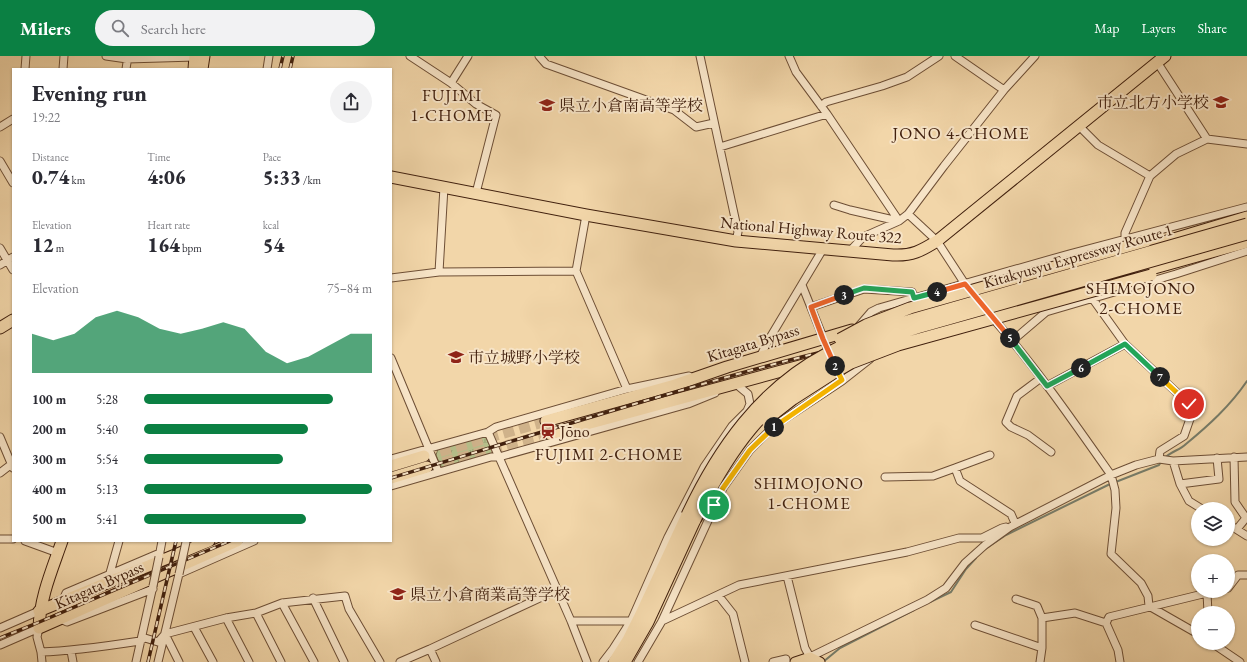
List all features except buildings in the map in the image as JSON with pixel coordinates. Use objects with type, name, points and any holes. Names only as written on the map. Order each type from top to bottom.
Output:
[{"type":"highway","points":[[194,68],[198,56]]},
{"type":"highway","points":[[198,56],[202,68]]},
{"type":"highway","name":"National Highway Route 322","points":[[392,177],[586,215],[736,241],[893,255],[911,255],[937,241],[1161,59]]},
{"type":"highway","points":[[751,413],[785,376],[805,361],[850,334],[887,316],[934,301],[1146,241],[1247,216]]},
{"type":"highway","name":"Kitagata Bypass","points":[[546,421],[675,385],[726,367],[856,329],[1090,264],[1247,216]]},
{"type":"highway","name":"Kitakyusyu Expressway Route 1","points":[[614,662],[628,640],[687,515],[709,472],[723,449],[751,413],[778,387],[807,365],[825,354],[869,334],[914,319],[1247,224]]},
{"type":"highway","name":"Kitakyusyu Expressway Route 1","points":[[625,662],[648,622],[716,478],[729,457],[758,419],[793,388],[832,362],[874,343],[917,328],[1247,234]]},
{"type":"highway","name":"Kitagata Bypass","points":[[550,434],[892,342],[1247,242]]},
{"type":"highway","points":[[695,520],[732,459],[750,435],[766,420],[793,399],[838,370],[898,345],[1151,275],[1210,252]]},
{"type":"highway","points":[[0,328],[12,321]]},
{"type":"highway","points":[[392,466],[427,452]]},
{"type":"highway","points":[[392,478],[427,468]]},
{"type":"highway","points":[[39,628],[39,611],[62,542]]},
{"type":"highway","name":"Kitagata Bypass","points":[[39,611],[207,542]]},
{"type":"highway","name":"Kitagata Bypass","points":[[39,628],[234,542]]},
{"type":"main road","points":[[795,662],[810,657],[820,662]]},
{"type":"street","points":[[25,68],[26,56]]},
{"type":"street","points":[[62,68],[64,56]]},
{"type":"street","points":[[106,56],[198,56]]},
{"type":"street","points":[[267,68],[269,56]]},
{"type":"street","points":[[410,56],[451,83],[476,104],[496,115],[476,193]]},
{"type":"street","points":[[451,83],[468,56]]},
{"type":"street","points":[[539,56],[546,64],[674,110],[696,127],[714,123]]},
{"type":"street","points":[[700,56],[738,232],[736,241]]},
{"type":"street","points":[[790,56],[796,72],[828,114],[898,221]]},
{"type":"street","points":[[821,106],[826,102],[882,86],[907,77],[939,56]]},
{"type":"street","points":[[955,56],[1004,90]]},
{"type":"street","points":[[850,251],[863,236],[898,221],[908,214],[1004,90],[1035,56]]},
{"type":"street","points":[[126,68],[127,57]]},
{"type":"street","points":[[1161,59],[1207,139]]},
{"type":"street","points":[[720,147],[828,114]]},
{"type":"street","points":[[0,127],[12,120]]},
{"type":"street","points":[[1079,126],[1098,145],[1150,176]]},
{"type":"street","points":[[1125,240],[1125,233],[1150,176],[1176,154],[1207,139],[1247,144]]},
{"type":"street","points":[[0,161],[12,181]]},
{"type":"street","points":[[439,272],[444,187]]},
{"type":"street","points":[[834,205],[898,221]]},
{"type":"street","points":[[856,329],[871,312],[879,308],[1247,207]]},
{"type":"street","points":[[908,214],[937,241],[965,284],[1041,378],[1111,475],[1115,490],[1116,508],[1111,554],[1141,583],[1148,596],[1149,606]]},
{"type":"street","points":[[586,215],[576,271],[627,389]]},
{"type":"street","points":[[0,248],[10,258],[0,265]]},
{"type":"street","points":[[760,357],[823,249]]},
{"type":"street","points":[[1012,341],[1046,312],[1176,274],[1247,251]]},
{"type":"street","points":[[392,278],[439,272],[576,271]]},
{"type":"street","points":[[802,285],[823,339],[842,380]]},
{"type":"street","points":[[811,307],[864,288],[912,292],[914,298]]},
{"type":"street","points":[[1092,298],[1125,344],[1189,404],[1191,416],[1184,436],[1160,451],[1159,459]]},
{"type":"street","points":[[638,662],[662,621],[714,505],[723,488],[750,450],[774,426],[842,380],[892,342]]},
{"type":"street","points":[[1047,386],[1125,344]]},
{"type":"street","points":[[392,361],[427,452],[438,471]]},
{"type":"street","points":[[392,459],[427,452],[488,432],[496,427],[627,389],[726,367]]},
{"type":"street","points":[[1041,378],[1017,396],[1006,422],[1011,427],[1028,435],[1051,452]]},
{"type":"street","points":[[392,486],[438,471],[499,456],[688,404],[736,384],[748,394],[750,404],[747,410],[732,426],[704,467],[668,537],[631,621],[613,649],[602,662]]},
{"type":"street","points":[[488,432],[571,621],[587,662]]},
{"type":"street","points":[[0,436],[12,463]]},
{"type":"street","points":[[885,477],[933,476],[990,455]]},
{"type":"street","points":[[1234,457],[1234,502],[1246,518],[1237,529],[1247,536]]},
{"type":"street","points":[[787,576],[805,648],[810,657],[927,600],[946,588],[965,563],[985,545],[1013,525],[1111,475],[1136,465],[1159,459],[1173,461],[1247,457]]},
{"type":"street","points":[[1180,484],[1219,479],[1217,458]]},
{"type":"street","points":[[1173,461],[1180,484],[1191,502]]},
{"type":"street","points":[[0,473],[12,466]]},
{"type":"street","points":[[955,468],[960,482],[1011,514],[1013,525]]},
{"type":"street","points":[[662,621],[739,585],[907,552],[959,538],[982,538],[1002,528],[1013,525]]},
{"type":"street","points":[[0,539],[12,539]]},
{"type":"street","points":[[110,573],[119,542]]},
{"type":"street","points":[[136,662],[162,542]]},
{"type":"street","points":[[158,662],[187,542]]},
{"type":"street","points":[[179,574],[252,542]]},
{"type":"street","points":[[37,543],[58,553]]},
{"type":"street","points":[[62,602],[66,593],[110,573],[159,555]]},
{"type":"street","points":[[1235,579],[1238,575],[1247,575]]},
{"type":"street","points":[[61,619],[67,622],[153,588]]},
{"type":"street","points":[[400,662],[557,590]]},
{"type":"street","points":[[718,595],[733,614],[745,662]]},
{"type":"street","points":[[41,652],[71,651],[140,641],[144,638],[158,642],[165,634],[226,618],[256,613],[282,603],[313,598],[344,596],[349,609],[380,662]]},
{"type":"street","points":[[1120,662],[1118,650],[1106,623],[1108,617],[1191,597]]},
{"type":"street","points":[[313,598],[344,662]]},
{"type":"street","points":[[1016,599],[1037,606],[1042,618],[1042,648],[1040,662]]},
{"type":"street","points":[[282,603],[314,662]]},
{"type":"street","points":[[1149,606],[1191,630]]},
{"type":"street","points":[[0,628],[39,611]]},
{"type":"street","points":[[256,613],[281,662]]},
{"type":"street","points":[[1042,618],[1075,613],[1106,623]]},
{"type":"street","points":[[226,618],[249,662]]},
{"type":"street","points":[[571,621],[631,621]]},
{"type":"street","points":[[975,625],[1042,648]]},
{"type":"street","points":[[194,627],[213,662]]},
{"type":"street","points":[[0,645],[39,628]]},
{"type":"street","points":[[39,628],[37,638],[42,662]]},
{"type":"street","points":[[165,634],[179,662]]},
{"type":"street","points":[[430,649],[436,662]]},
{"type":"street","points":[[1222,650],[1240,662]]},
{"type":"street","points":[[71,651],[73,662]]},
{"type":"street","points":[[773,662],[786,659],[786,662]]},
{"type":"green space","points":[[485,436],[492,450],[491,455],[444,468],[440,465],[436,455],[438,449]]},
{"type":"waterway","points":[[1166,457],[1184,446],[1211,422],[1234,399],[1247,381]]},
{"type":"waterway","points":[[985,549],[1006,535],[1108,485],[1159,465],[1161,462]]},
{"type":"waterway","points":[[930,602],[951,592],[966,569],[976,558]]},
{"type":"waterway","points":[[823,662],[840,648],[914,610]]},
{"type":"tunnel","points":[[424,456],[546,421]]},
{"type":"tunnel","points":[[427,467],[550,434]]},
{"type":"railway","points":[[280,68],[283,56]]},
{"type":"railway","points":[[290,68],[293,56]]},
{"type":"railway","points":[[392,478],[743,372],[835,349],[1247,238]]},
{"type":"railway","points":[[148,662],[176,542]]},
{"type":"railway","points":[[0,638],[228,542]]},
{"type":"place","name":"市立北方小学校","points":[[1221,102]]},
{"type":"place","name":"県立小倉南高等学校","points":[[547,105]]},
{"type":"place","name":"市立城野小学校","points":[[456,357]]},
{"type":"place","name":"Jōno","points":[[548,431]]},
{"type":"place","name":"県立小倉商業高等学校","points":[[398,594]]},
{"type":"district","name":"FUJIMI 1-CHOME","points":[[452,105]]},
{"type":"district","name":"JONO 4-CHOME","points":[[961,133]]},
{"type":"district","name":"SHIMOJONO 2-CHOME","points":[[1141,298]]},
{"type":"district","name":"FUJIMI 2-CHOME","points":[[609,454]]},
{"type":"district","name":"SHIMOJONO 1-CHOME","points":[[809,493]]},
{"type":"route","points":[[714,505],[736,468],[750,450],[774,426],[842,380],[823,339],[811,307],[864,288],[912,292],[914,298],[965,284],[1047,386],[1125,344],[1189,404]]}]
